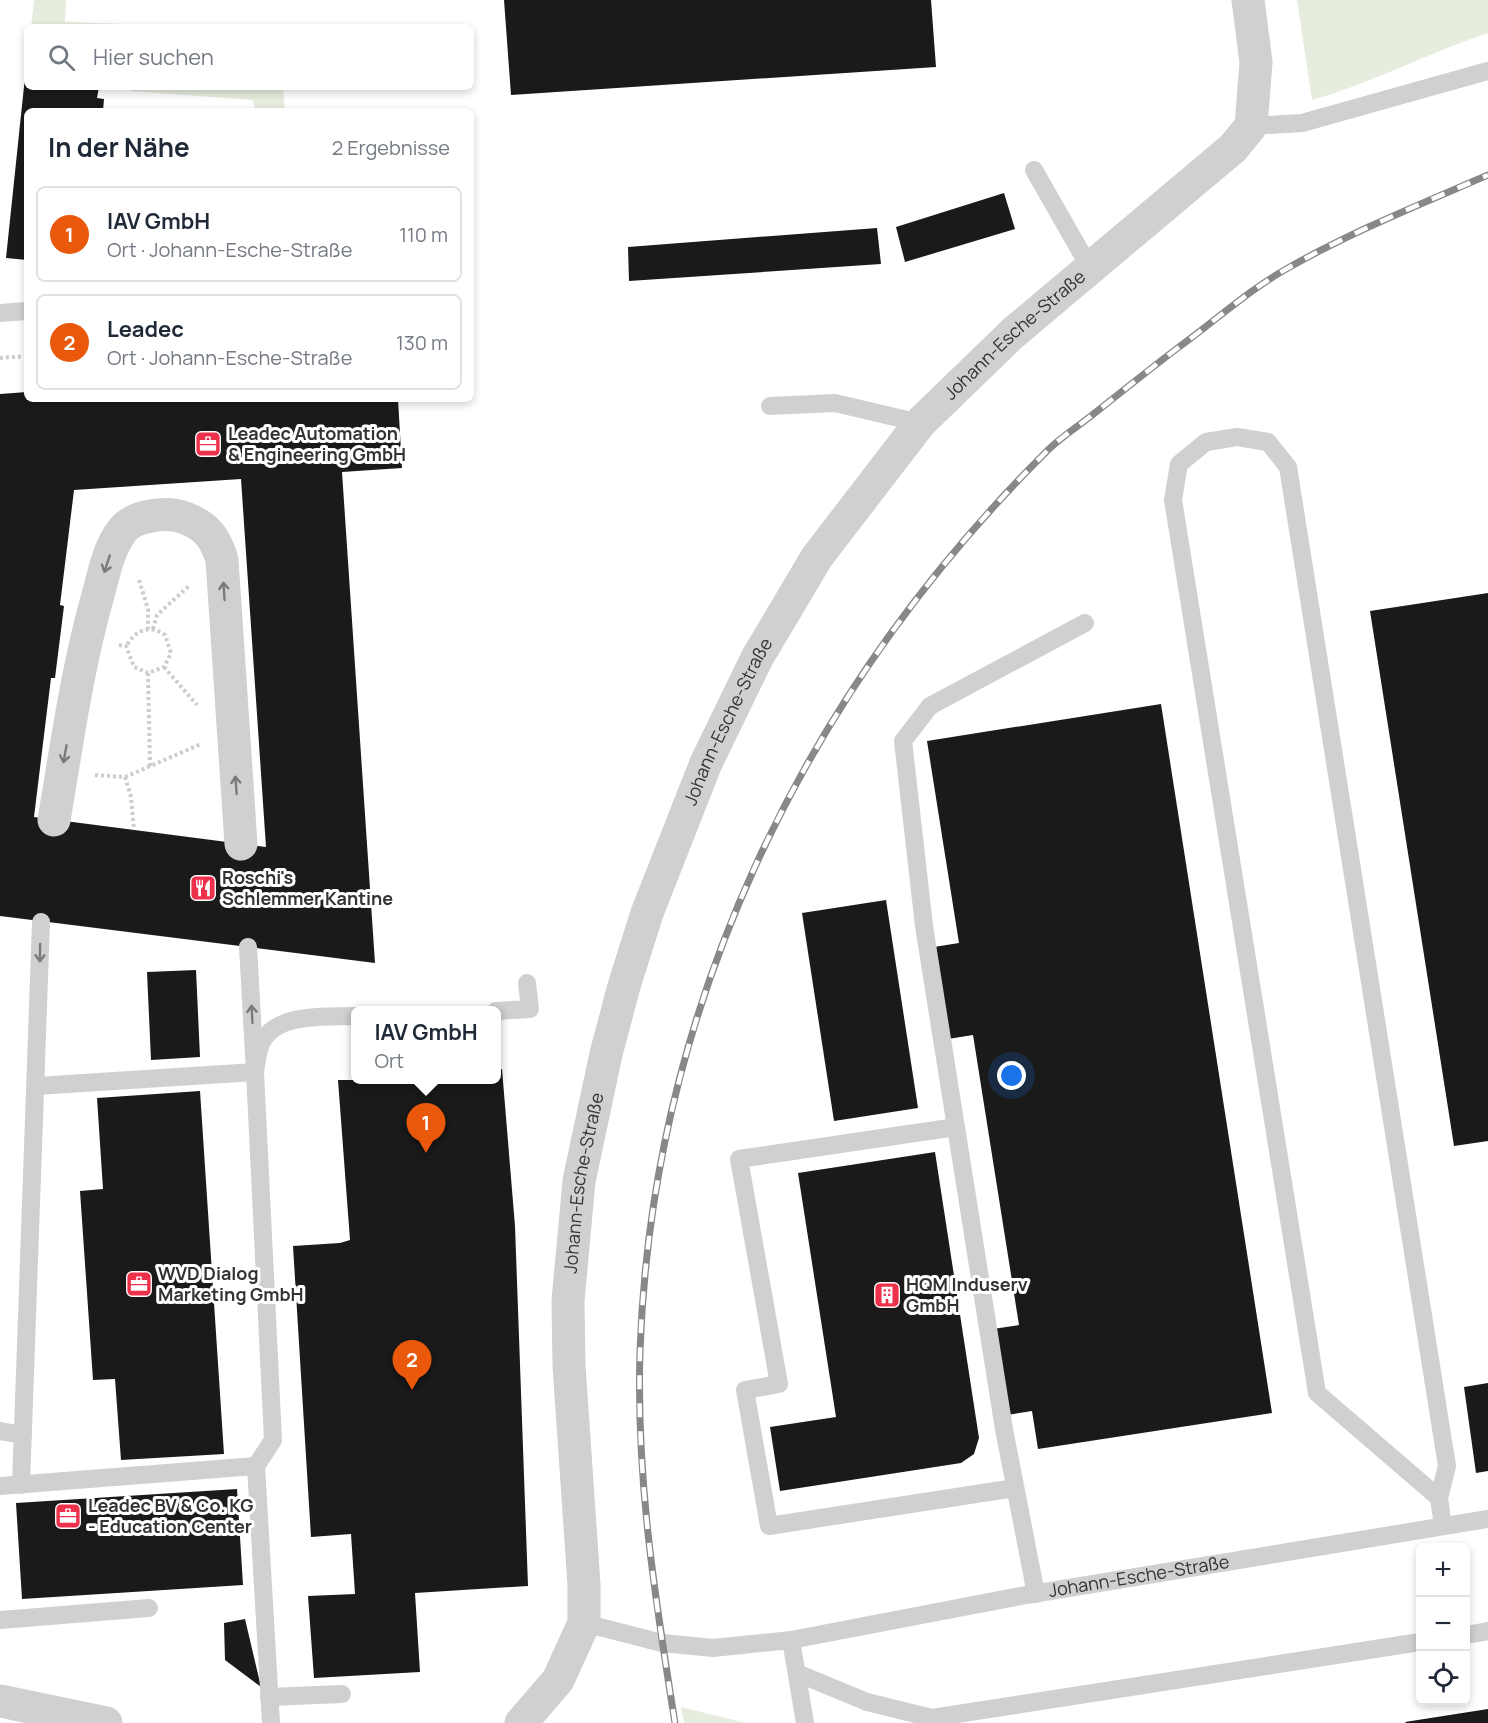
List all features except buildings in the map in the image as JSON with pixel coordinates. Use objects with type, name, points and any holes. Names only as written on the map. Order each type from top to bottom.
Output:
[{"type":"street","points":[[1248,0],[1256,62],[1251,126]]},
{"type":"street","name":"Johann-Esche-Straße","points":[[520,1723],[558,1680],[584,1623],[585,1584],[569,1366],[571,1247],[579,1181],[606,1054],[624,986],[647,913],[706,763],[757,658],[817,557],[920,423],[1013,333],[1233,148],[1251,126]]},
{"type":"street","points":[[54,820],[82,653],[108,559],[122,529],[150,514],[179,516],[196,522],[217,541],[223,573],[241,844]]},
{"type":"street","points":[[0,1701],[106,1723]]},
{"type":"lane","points":[[1251,126],[1302,123],[1488,71]]},
{"type":"lane","points":[[1034,170],[1090,268]]},
{"type":"lane","points":[[0,313],[24,311]]},
{"type":"lane","points":[[770,406],[835,403],[920,423]]},
{"type":"lane","points":[[1438,1498],[1317,1393],[1173,500],[1179,464],[1206,442],[1237,437],[1268,442],[1288,467],[1448,1466],[1438,1498],[1443,1526]]},
{"type":"lane","points":[[1036,1594],[1015,1488],[924,926],[903,741],[930,706],[1085,623]]},
{"type":"lane","points":[[21,1485],[41,922]]},
{"type":"lane","points":[[248,947],[273,1440],[256,1466],[271,1723]]},
{"type":"lane","points":[[501,1011],[530,1010],[527,983]]},
{"type":"lane","points":[[255,1072],[260,1045],[279,1026],[306,1018],[351,1016]]},
{"type":"lane","points":[[36,1086],[255,1072]]},
{"type":"lane","points":[[956,1127],[739,1159],[779,1384],[745,1390],[769,1526],[1015,1488]]},
{"type":"lane","points":[[0,1431],[23,1435]]},
{"type":"lane","points":[[0,1486],[256,1466]]},
{"type":"lane","name":"Johann-Esche-Straße","points":[[584,1623],[662,1643],[712,1648],[791,1640],[1036,1594],[1488,1519]]},
{"type":"lane","points":[[0,1620],[149,1608]]},
{"type":"lane","points":[[1470,1634],[1488,1631]]},
{"type":"lane","points":[[791,1640],[805,1723]]},
{"type":"lane","points":[[797,1673],[867,1702],[932,1718],[1416,1643]]},
{"type":"lane","points":[[269,1697],[342,1694]]},
{"type":"path","points":[[0,358],[24,356]]},
{"type":"path","points":[[153,629],[157,615],[187,586],[223,573]]},
{"type":"path","points":[[126,646],[139,632],[153,629],[165,635],[171,653],[164,667],[148,673],[150,766]]},
{"type":"path","points":[[62,776],[125,777],[202,744],[233,742]]},
{"type":"path","points":[[125,777],[131,797],[134,830]]},
{"type":"shaded area","points":[[34,0],[66,0],[65,22],[127,24],[31,24]]},
{"type":"shaded area","points":[[1297,0],[1488,0],[1488,33],[1312,100]]},
{"type":"shaded area","points":[[283,90],[285,108],[254,108],[253,100],[131,91]]},
{"type":"shaded area","points":[[681,1707],[746,1723],[684,1723]]},
{"type":"railway","points":[[675,1723],[648,1538],[641,1445],[640,1351],[651,1224],[674,1100],[710,980],[756,864],[813,753],[881,648],[958,548],[1056,443],[1274,276],[1361,230],[1488,175]]},
{"type":"place","name":"Leadec Automation & Engineering GmbH","points":[[208,444]]},
{"type":"place","name":"Roschi's Schlemmer Kantine","points":[[203,888]]},
{"type":"place","name":"IAV GmbH","points":[[426,1153]]},
{"type":"place","name":"WVD Dialog Marketing GmbH","points":[[139,1284]]},
{"type":"place","name":"HQM Induserv GmbH","points":[[887,1295]]},
{"type":"place","name":"Leadec","points":[[412,1390]]},
{"type":"place","name":"Leadec BV & Co. KG - Education Center","points":[[68,1516]]}]
